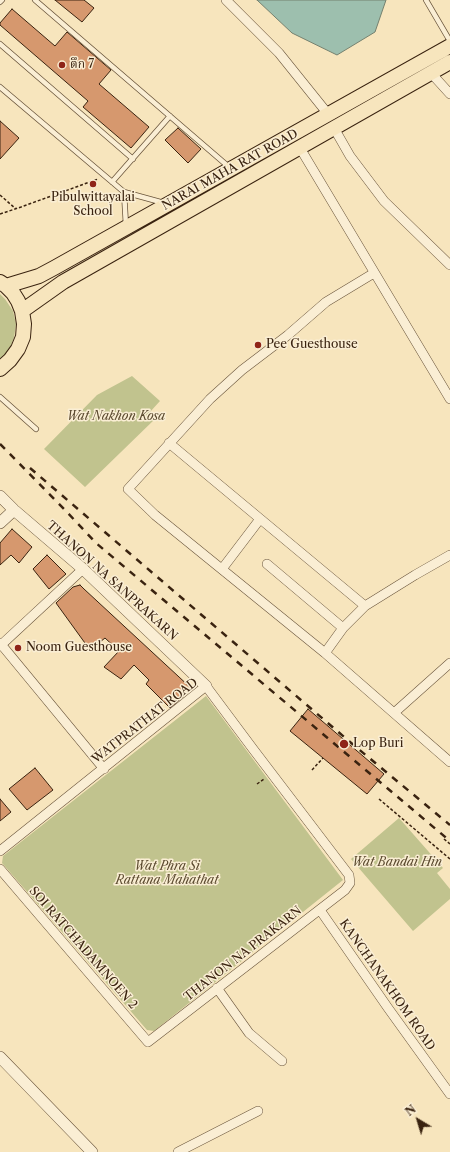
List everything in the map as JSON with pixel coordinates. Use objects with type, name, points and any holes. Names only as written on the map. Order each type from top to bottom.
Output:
[{"type":"main road","name":"NARAI MAHA RAT ROAD","points":[[3,284],[39,276],[450,46]]},
{"type":"main road","name":"NARAI MAHA RAT ROAD","points":[[22,311],[63,282],[450,62]]},
{"type":"main road","points":[[0,369],[10,360],[18,349],[23,337],[24,324],[22,311],[16,297],[3,284]]},
{"type":"street","points":[[226,0],[279,53],[328,114]]},
{"type":"street","points":[[431,72],[450,94]]},
{"type":"street","points":[[334,128],[350,156],[384,201],[450,265]]},
{"type":"street","points":[[300,148],[450,400]]},
{"type":"street","points":[[374,272],[326,302],[288,335],[242,370],[210,399],[128,489],[155,514],[325,653],[450,762]]},
{"type":"street","points":[[169,443],[365,606]]},
{"type":"street","name":"THANON NA SANPRAKARN","points":[[0,496],[14,510],[83,569],[206,686]]},
{"type":"street","points":[[0,523],[14,510]]},
{"type":"street","points":[[222,569],[260,519]]},
{"type":"street","points":[[325,653],[343,628],[365,606],[450,555]]},
{"type":"street","points":[[268,564],[343,628]]},
{"type":"street","points":[[83,569],[1,645],[104,769]]},
{"type":"street","points":[[394,713],[450,663]]},
{"type":"street","name":"WATPRATHAT ROAD","points":[[0,851],[206,686],[348,875],[350,883]]},
{"type":"street","name":"SOI RATCHADAMNOEN 2","points":[[1,875],[148,1042]]},
{"type":"street","name":"THANON NA PRAKARN","points":[[148,1042],[320,910],[345,890],[350,883]]},
{"type":"street","name":"KANCHANAKHOM ROAD","points":[[320,910],[450,1094]]},
{"type":"street","points":[[217,988],[249,1033],[282,1061]]},
{"type":"street","points":[[0,1057],[92,1152]]},
{"type":"street","points":[[178,1152],[258,1111]]},
{"type":"lane","points":[[36,0],[231,169]]},
{"type":"lane","points":[[426,0],[450,42]]},
{"type":"lane","points":[[0,44],[133,159]]},
{"type":"lane","points":[[0,86],[124,192],[168,204]]},
{"type":"lane","points":[[112,182],[170,116]]},
{"type":"lane","points":[[124,192],[126,228]]},
{"type":"lane","points":[[0,397],[36,429]]},
{"type":"path","points":[[0,214],[105,176]]},
{"type":"path","points":[[0,195],[16,209]]},
{"type":"path","points":[[312,770],[323,758]]},
{"type":"path","points":[[379,799],[450,859]]},
{"type":"path","points":[[444,839],[450,844]]},
{"type":"green space","points":[[0,294],[13,311],[16,324],[14,338],[9,351],[0,361]]},
{"type":"green space","name":"Wat Nakhon Kosa","points":[[132,376],[160,401],[150,412],[156,418],[85,487],[44,449],[97,395]]},
{"type":"green space","name":"Wat Phra Si Rattana Mahathat","points":[[206,696],[343,880],[154,1031],[147,1030],[2,863],[3,856]]},
{"type":"green space","name":"Wat Bandai Hin","points":[[399,818],[443,868],[437,873],[450,889],[450,899],[413,931],[351,859]]},
{"type":"shaded area","points":[[257,0],[386,0],[375,32],[337,55],[292,33]]},
{"type":"building","points":[[55,0],[84,0],[94,8],[82,22]]},
{"type":"building","points":[[12,9],[55,46],[67,32],[111,70],[99,84],[149,127],[131,148],[83,107],[88,101],[0,25]]},
{"type":"building","points":[[0,121],[19,138],[0,159]]},
{"type":"building","points":[[178,128],[201,149],[188,163],[165,140]]},
{"type":"building","points":[[12,529],[32,547],[19,563],[11,555],[0,565],[0,543]]},
{"type":"building","points":[[47,555],[66,574],[49,589],[33,569]]},
{"type":"building","points":[[80,585],[192,689],[170,708],[146,684],[149,680],[134,665],[121,679],[104,667],[119,651],[105,638],[90,650],[56,603],[73,587]]},
{"type":"building","points":[[308,709],[384,774],[367,794],[290,731]]},
{"type":"building","points":[[35,768],[53,790],[27,810],[9,789]]},
{"type":"building","points":[[0,799],[11,812],[0,821]]},
{"type":"railway","points":[[0,444],[96,543],[450,841]]},
{"type":"railway","points":[[30,468],[350,742],[450,825]]},
{"type":"place","name":"ตึก 7","points":[[62,65]]},
{"type":"place","name":"Pibulwittayalai School","points":[[93,184]]},
{"type":"place","name":"Pee Guesthouse","points":[[258,345]]},
{"type":"place","name":"Noom Guesthouse","points":[[18,648]]},
{"type":"place","name":"Lop Buri","points":[[344,744]]}]
